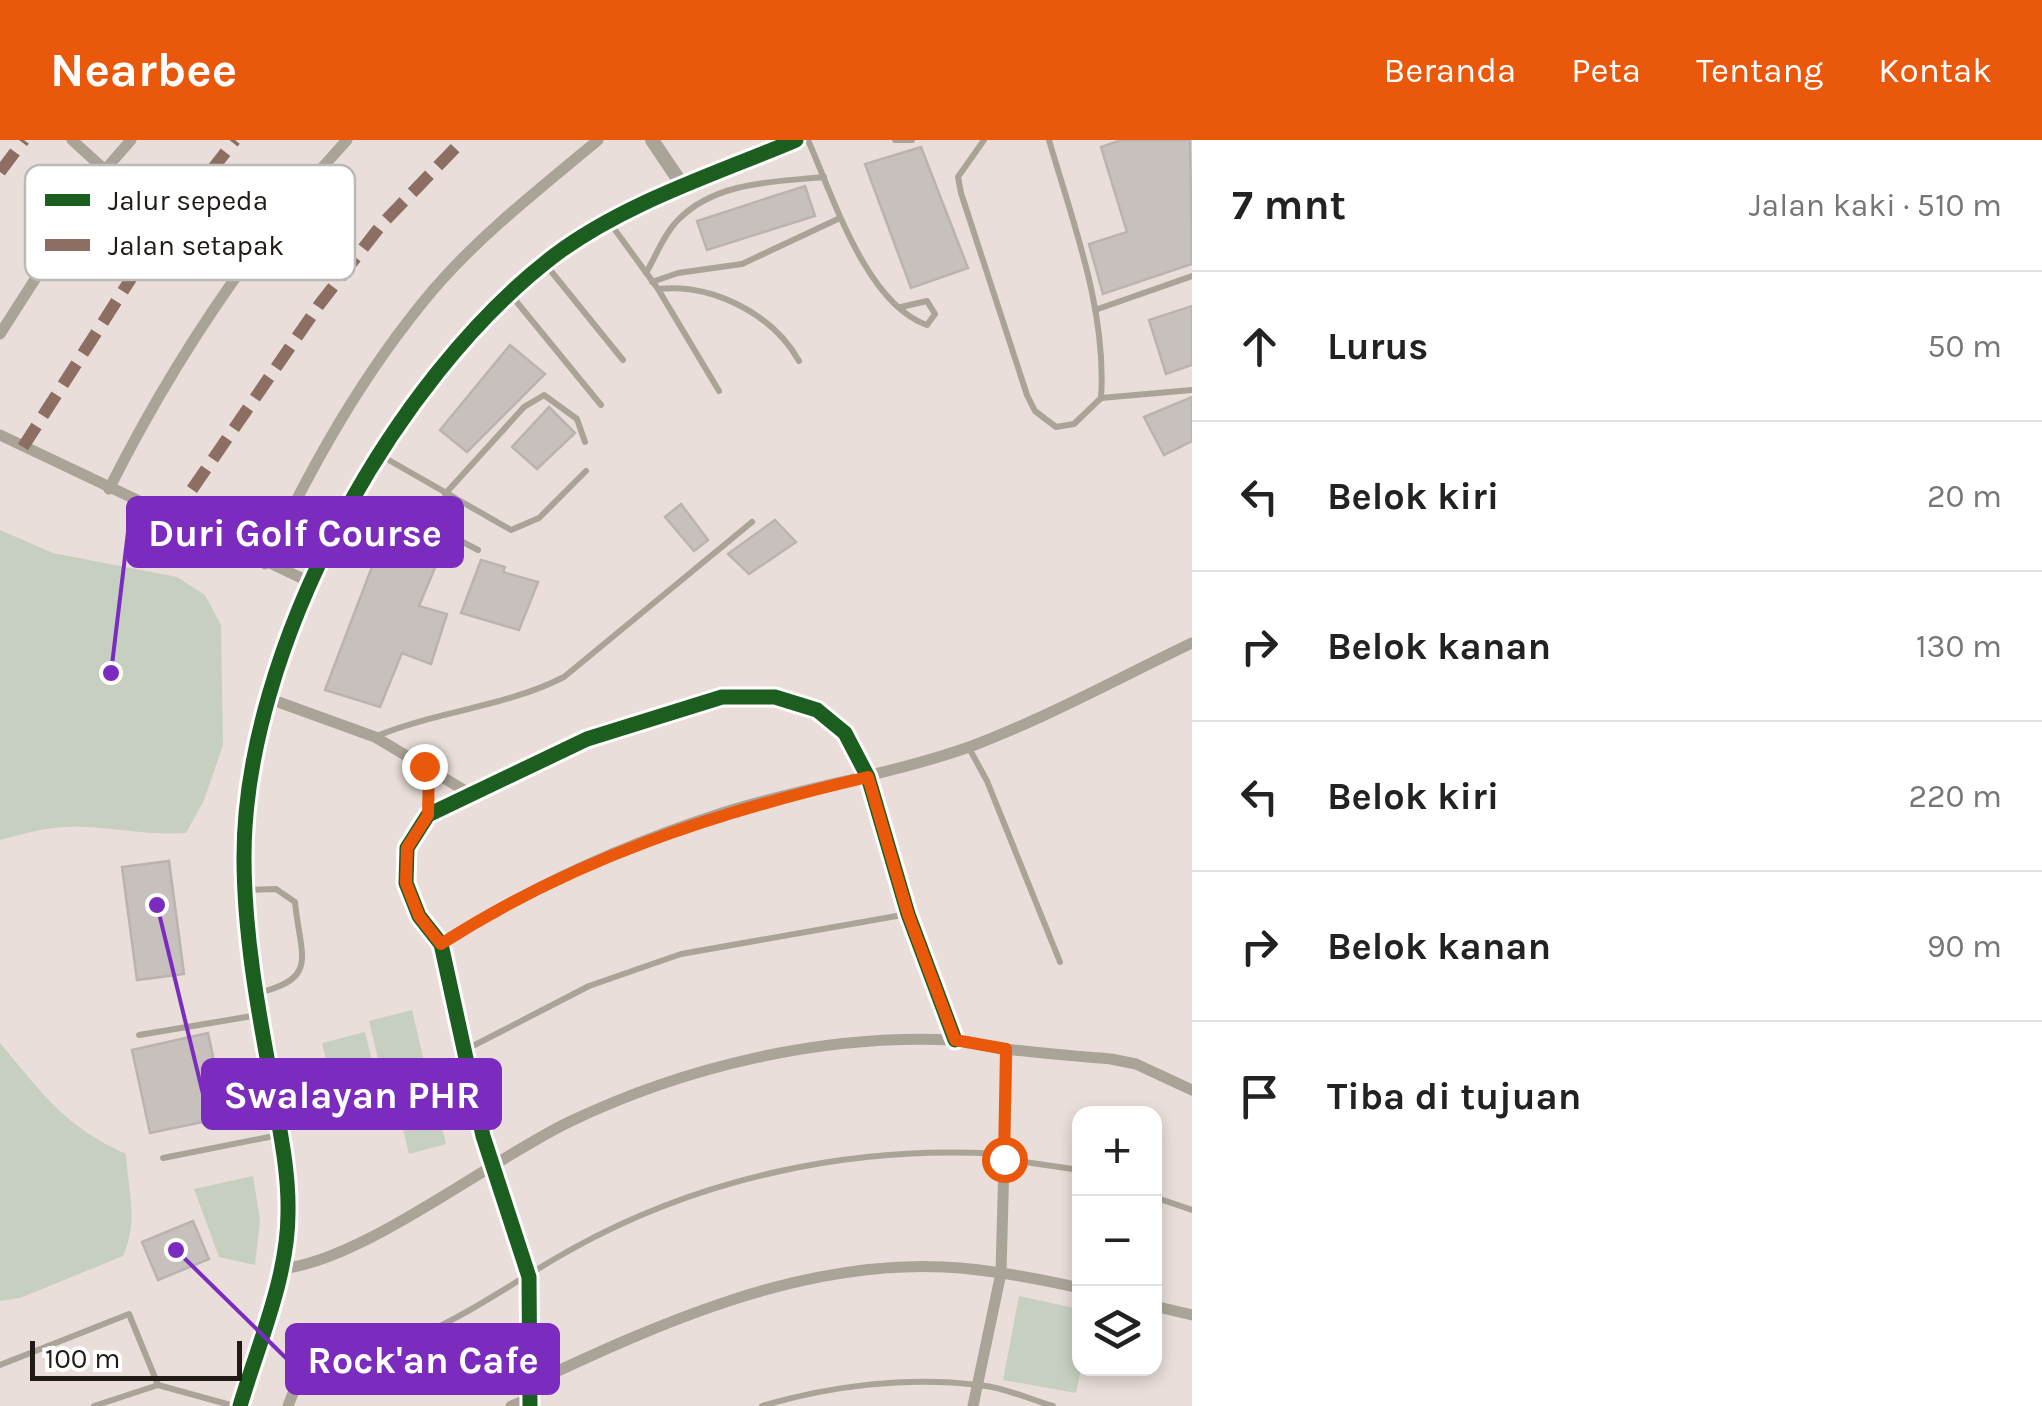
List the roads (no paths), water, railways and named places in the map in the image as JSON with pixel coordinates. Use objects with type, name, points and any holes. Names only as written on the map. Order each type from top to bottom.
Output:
[{"type":"street","points":[[72,140],[100,165]]},
{"type":"street","points":[[109,165],[131,140]]},
{"type":"street","points":[[325,165],[347,140]]},
{"type":"street","points":[[265,564],[342,415],[435,288],[555,173],[598,140]]},
{"type":"street","points":[[652,140],[683,186]]},
{"type":"street","points":[[237,1406],[280,1269],[288,1216],[280,1135],[256,994],[246,890],[249,806],[270,698],[297,612],[379,454],[437,374],[511,294],[545,264],[609,222],[778,144],[796,140]]},
{"type":"street","points":[[0,334],[35,280]]},
{"type":"street","points":[[109,490],[157,398],[234,280]]},
{"type":"street","points":[[0,435],[312,583]]},
{"type":"street","points":[[441,944],[571,871],[656,836],[724,812],[868,777],[968,747],[1192,643]]},
{"type":"street","points":[[511,1406],[530,1402],[528,1277],[492,1163],[441,944],[419,916],[406,883],[407,848],[428,815],[587,739],[722,697],[775,697],[818,710],[845,733],[868,777],[908,914],[955,1040]]},
{"type":"street","points":[[270,698],[375,737],[469,793]]},
{"type":"street","points":[[428,815],[429,770]]},
{"type":"street","points":[[280,1269],[302,1267],[340,1253],[569,1122],[691,1074],[842,1044],[955,1040],[1006,1049],[1111,1058],[1136,1064],[1192,1090]]},
{"type":"street","points":[[973,1406],[1002,1273],[1006,1049]]},
{"type":"street","points":[[530,1384],[642,1332],[704,1309],[874,1268],[943,1267],[1072,1286]]},
{"type":"street","points":[[1162,1308],[1192,1315]]},
{"type":"street","points":[[288,1406],[302,1370],[314,1359]]},
{"type":"lane","points":[[808,140],[853,248],[901,307],[912,320],[927,325],[935,314],[927,301],[901,307]]},
{"type":"lane","points":[[895,140],[912,140]]},
{"type":"lane","points":[[984,140],[966,160],[958,177],[961,193],[1035,411],[1056,427],[1074,424],[1101,398],[1192,390]]},
{"type":"lane","points":[[1049,140],[1095,310],[1104,363],[1101,398]]},
{"type":"lane","points":[[646,273],[678,218],[714,198],[764,180],[824,177]]},
{"type":"lane","points":[[655,286],[678,273],[742,264],[840,218]]},
{"type":"lane","points":[[609,222],[655,286],[719,392]]},
{"type":"lane","points":[[545,264],[623,360]]},
{"type":"lane","points":[[1095,310],[1192,276]]},
{"type":"lane","points":[[655,286],[683,286],[745,308],[790,346],[799,361]]},
{"type":"lane","points":[[511,294],[602,405]]},
{"type":"lane","points":[[445,494],[524,407],[544,396],[577,419],[585,442]]},
{"type":"lane","points":[[379,454],[511,530],[539,518],[586,471]]},
{"type":"lane","points":[[352,502],[400,523],[424,521],[478,550]]},
{"type":"lane","points":[[375,737],[404,725],[530,695],[564,677],[752,522]]},
{"type":"lane","points":[[968,747],[987,781],[1060,962]]},
{"type":"lane","points":[[246,890],[276,889],[294,902],[302,968],[288,986],[256,994]]},
{"type":"lane","points":[[464,1050],[589,986],[681,954],[908,914]]},
{"type":"lane","points":[[139,1035],[259,1015]]},
{"type":"lane","points":[[163,1158],[280,1135]]},
{"type":"lane","points":[[314,1359],[400,1344],[627,1221],[746,1180],[839,1158],[893,1153],[976,1152],[1072,1169]]},
{"type":"lane","points":[[1162,1200],[1192,1210]]},
{"type":"lane","points":[[0,1365],[129,1314],[158,1385]]},
{"type":"lane","points":[[762,1406],[846,1388],[980,1384],[1053,1406]]},
{"type":"lane","points":[[94,1406],[158,1385],[237,1406]]},
{"type":"place","name":"Duri Golf Course","points":[[111,673]]},
{"type":"place","name":"Swalayan PHR","points":[[157,905]]},
{"type":"place","name":"Rock'an Cafe","points":[[176,1250]]}]
